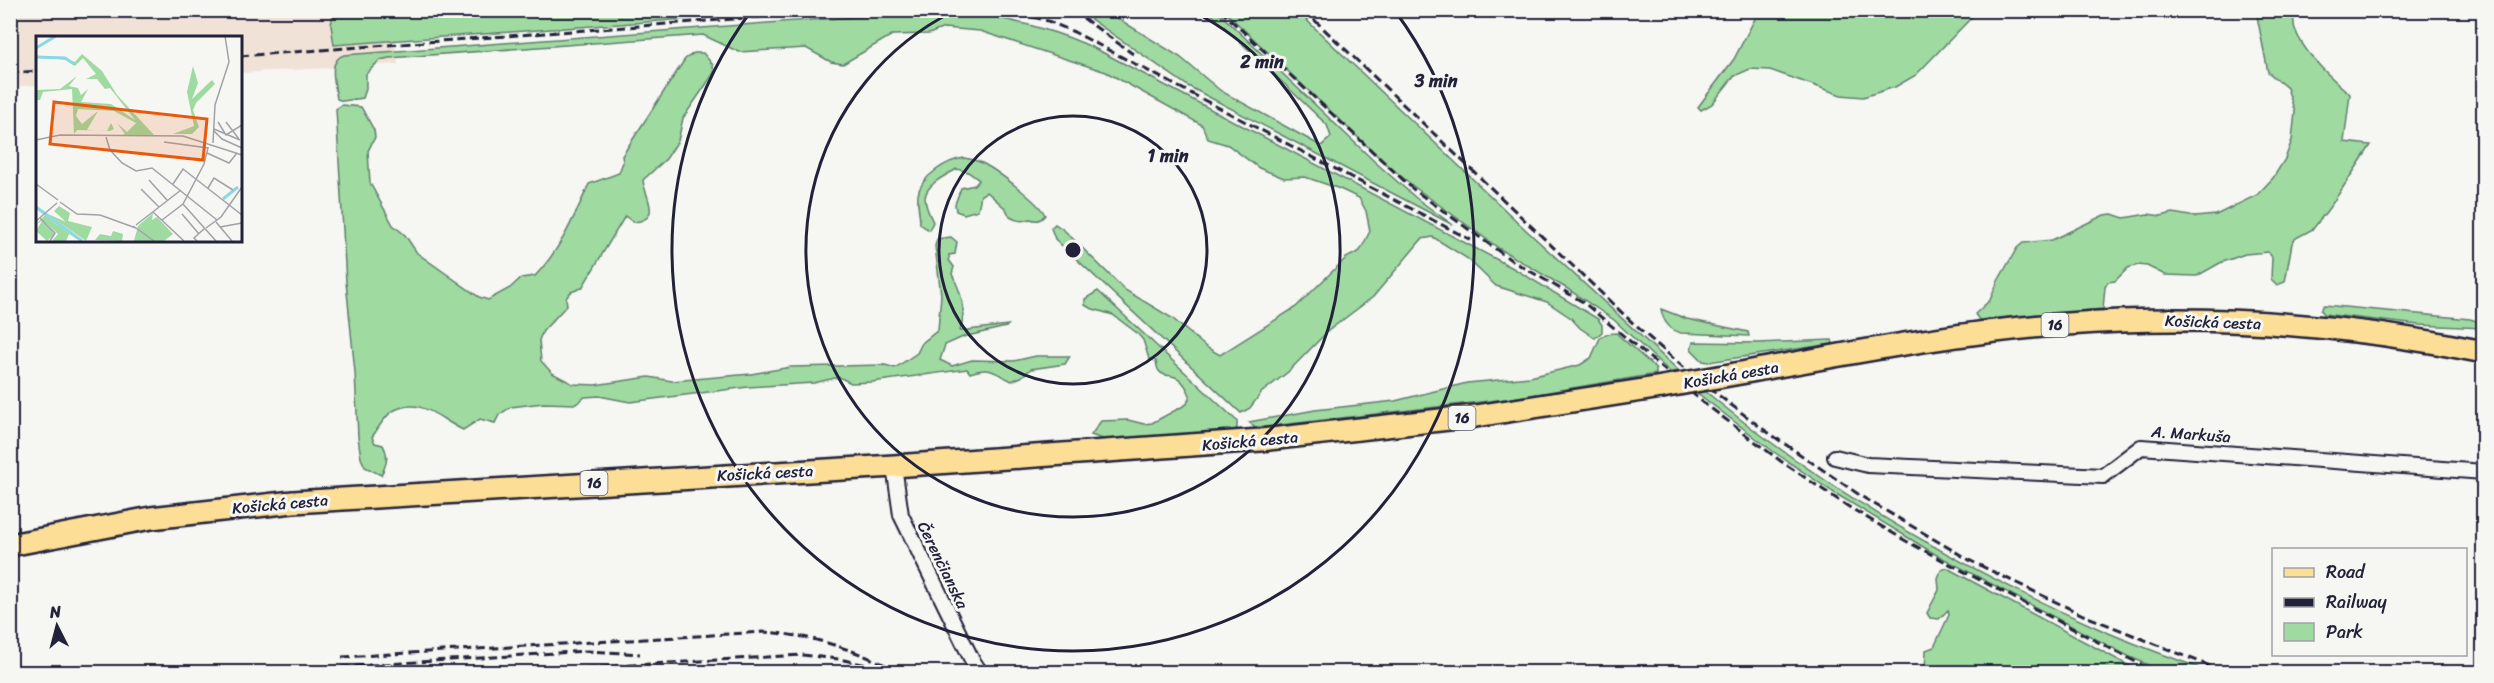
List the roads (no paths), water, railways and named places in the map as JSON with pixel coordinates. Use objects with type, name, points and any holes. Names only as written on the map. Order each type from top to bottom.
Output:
[{"type":"main road","name":"Košická cesta","points":[[10,545],[151,518],[292,502],[1170,448],[1353,431],[1476,416],[1662,387],[1948,337],[2069,324],[2136,321],[2235,322],[2377,335],[2484,352]]},
{"type":"street","name":"A. Markuša","points":[[1835,457],[1868,465],[2103,476],[2141,447],[2484,472]]},
{"type":"street","name":"Čerenčianska","points":[[894,466],[901,515],[980,672]]},
{"type":"railway","points":[[242,56],[853,10]]},
{"type":"railway","points":[[1006,10],[1048,21],[1074,32],[1471,240]]},
{"type":"railway","points":[[1072,10],[1133,54]]},
{"type":"railway","points":[[1220,10],[1413,189],[1511,260],[1583,302],[1704,403],[1782,462],[1849,507],[1906,541],[2155,672]]},
{"type":"railway","points":[[1304,10],[1636,326],[1697,379],[1763,429],[1864,498],[1971,561],[2083,615],[2225,672]]},
{"type":"railway","points":[[10,73],[36,71]]},
{"type":"railway","points":[[342,657],[763,632],[817,640],[867,657],[900,672]]},
{"type":"railway","points":[[341,667],[587,651],[640,654]]},
{"type":"railway","points":[[533,671],[802,655],[839,659],[876,667]]}]
